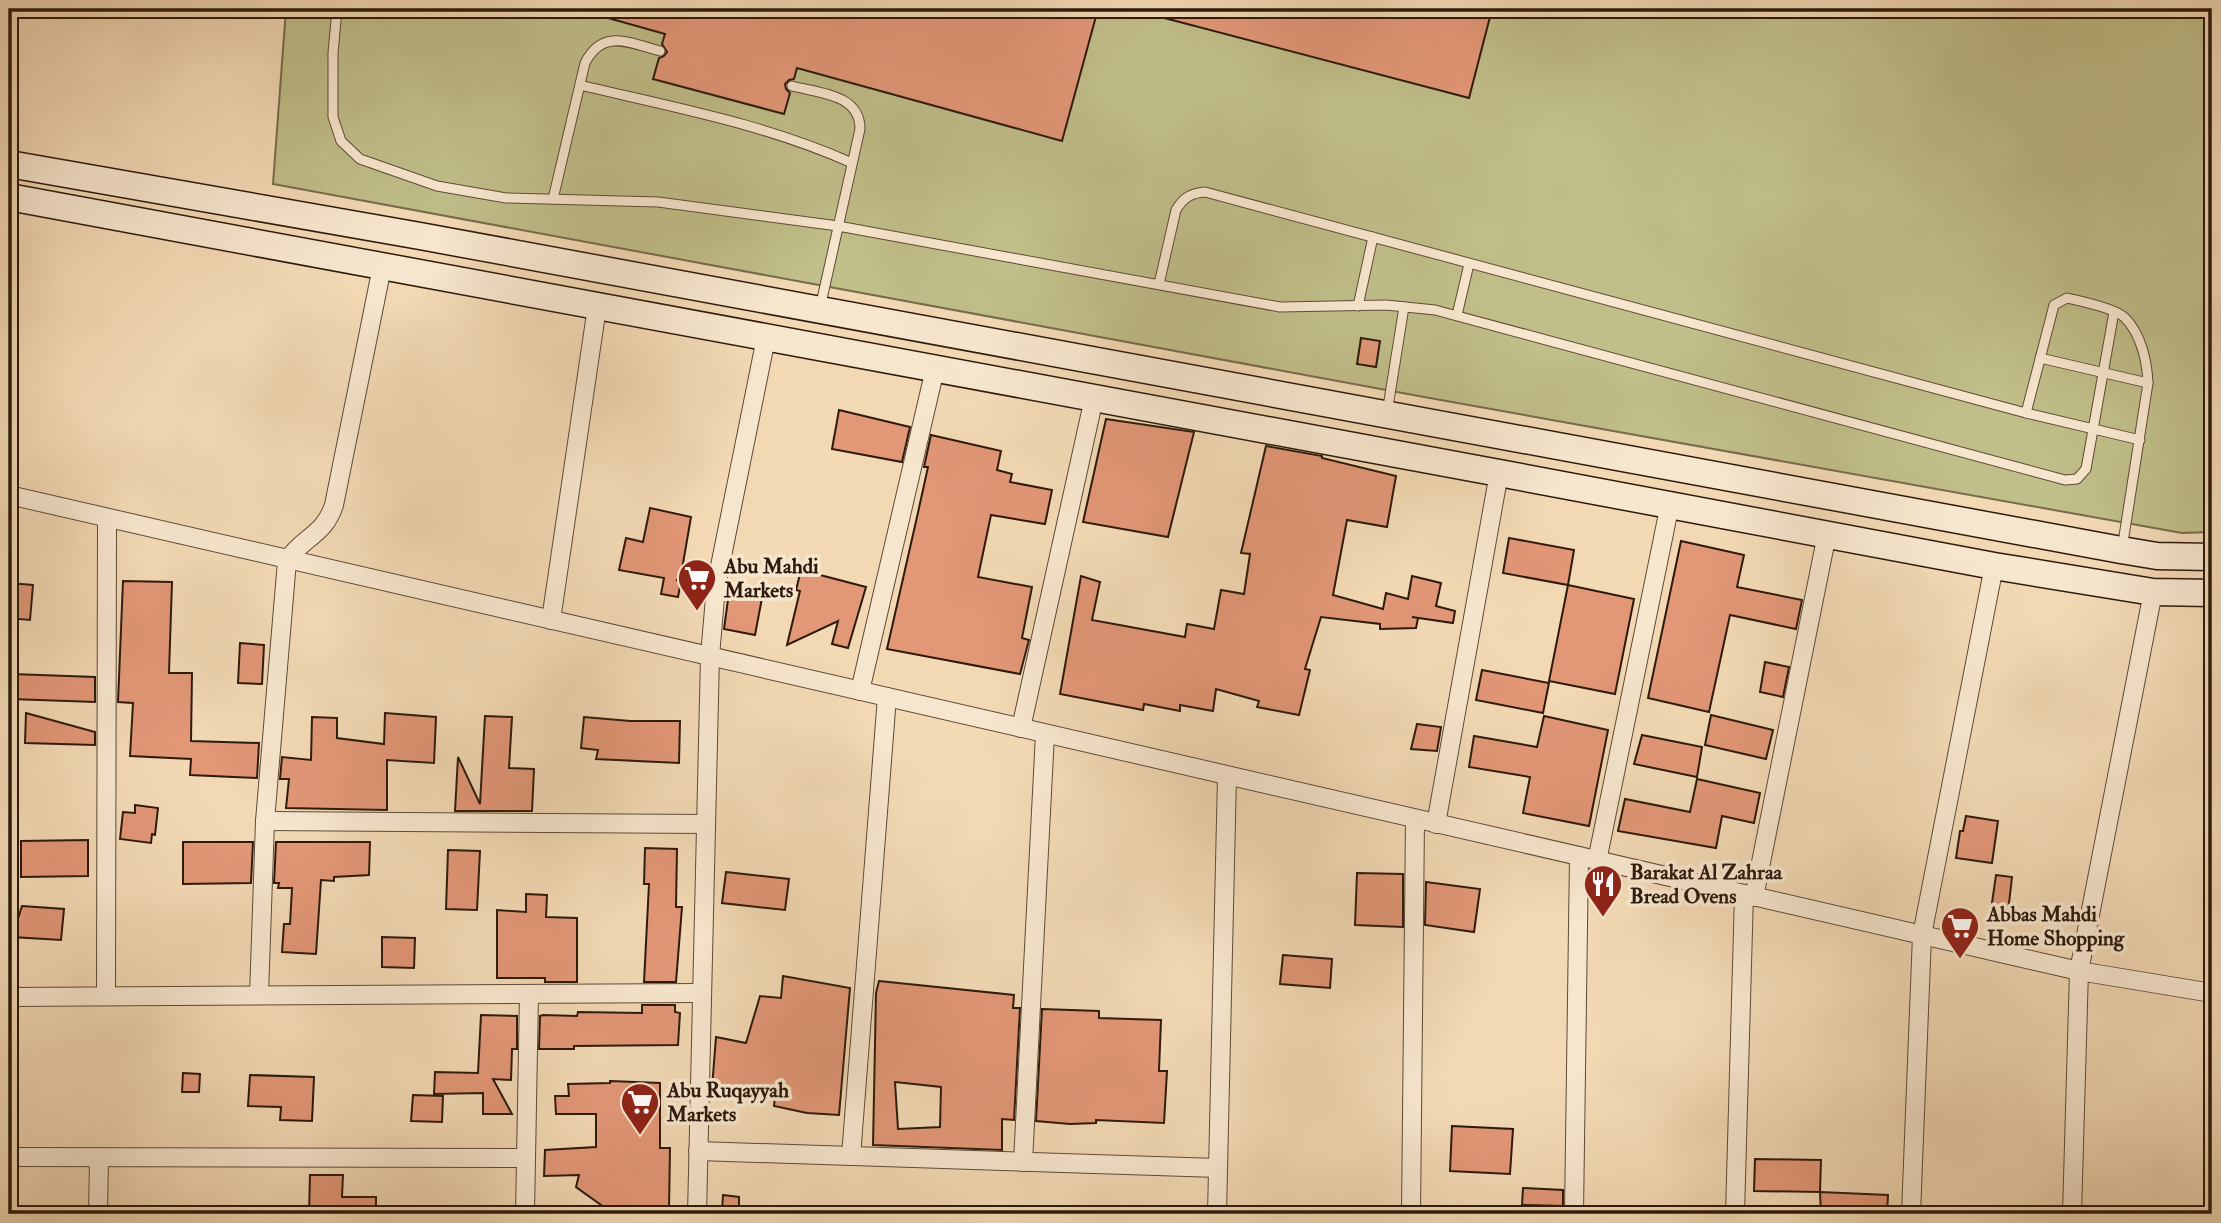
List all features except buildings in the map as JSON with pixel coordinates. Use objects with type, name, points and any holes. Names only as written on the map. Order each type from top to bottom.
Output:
[{"type":"street","points":[[9,164],[298,214],[2121,551],[2157,556],[2212,557]]},
{"type":"street","points":[[9,197],[1500,472],[1994,566],[2153,592],[2212,593]]},
{"type":"street","points":[[259,995],[265,821],[287,561],[296,548],[326,524],[334,505],[382,267]]},
{"type":"street","points":[[551,620],[597,307]]},
{"type":"street","points":[[697,1214],[710,656],[716,586],[766,338]]},
{"type":"street","points":[[860,691],[935,369]]},
{"type":"street","points":[[1021,728],[1094,398]]},
{"type":"street","points":[[1436,824],[1500,472]]},
{"type":"street","points":[[9,495],[2079,971],[2212,993]]},
{"type":"street","points":[[1597,861],[1670,504]]},
{"type":"street","points":[[106,996],[107,518]]},
{"type":"street","points":[[1735,1214],[1749,896],[1827,534]]},
{"type":"street","points":[[1911,1214],[1922,935],[1994,566]]},
{"type":"street","points":[[2072,1214],[2079,971],[2153,592]]},
{"type":"street","points":[[851,1156],[887,697]]},
{"type":"street","points":[[1023,1162],[1045,734]]},
{"type":"street","points":[[1217,1214],[1227,776]]},
{"type":"street","points":[[1410,1214],[1415,819]]},
{"type":"street","points":[[265,821],[706,824]]},
{"type":"street","points":[[1574,1214],[1579,856]]},
{"type":"street","points":[[9,997],[702,993]]},
{"type":"street","points":[[525,1214],[529,994]]},
{"type":"street","points":[[698,1151],[1218,1168]]},
{"type":"street","points":[[9,1157],[526,1157]]},
{"type":"street","points":[[98,1214],[99,1158]]},
{"type":"lane","points":[[337,9],[333,53],[335,130],[349,151],[371,164],[437,186],[506,198],[658,202],[838,226],[1280,307],[1404,307],[1457,314],[2066,480],[2077,479],[2086,469],[2114,312]]},
{"type":"lane","points":[[553,199],[585,63],[590,54],[606,42],[624,40],[660,51]]},
{"type":"lane","points":[[580,85],[762,129],[852,163]]},
{"type":"lane","points":[[792,86],[845,100],[857,111],[860,129],[820,310]]},
{"type":"lane","points":[[1159,284],[1176,210],[1180,202],[1196,192],[1205,192],[2026,413],[2140,440]]},
{"type":"lane","points":[[1358,306],[1373,237]]},
{"type":"lane","points":[[1457,314],[1469,264]]},
{"type":"lane","points":[[2026,413],[2052,309],[2058,301],[2067,298],[2124,317],[2139,341],[2148,383],[2121,551]]},
{"type":"lane","points":[[1387,415],[1404,307]]},
{"type":"lane","points":[[2040,358],[2148,383]]},
{"type":"shaded area","points":[[286,9],[2212,9],[2212,532],[2182,533],[1424,397],[273,184]]},
{"type":"place","name":"Abu Mahdi Markets","points":[[697,612]]},
{"type":"place","name":"Barakat Al Zahraa Bread Ovens","points":[[1603,918]]},
{"type":"place","name":"Abbas Mahdi Home Shopping","points":[[1960,960]]},
{"type":"place","name":"Abu Ruqayyah Markets","points":[[640,1136]]}]
